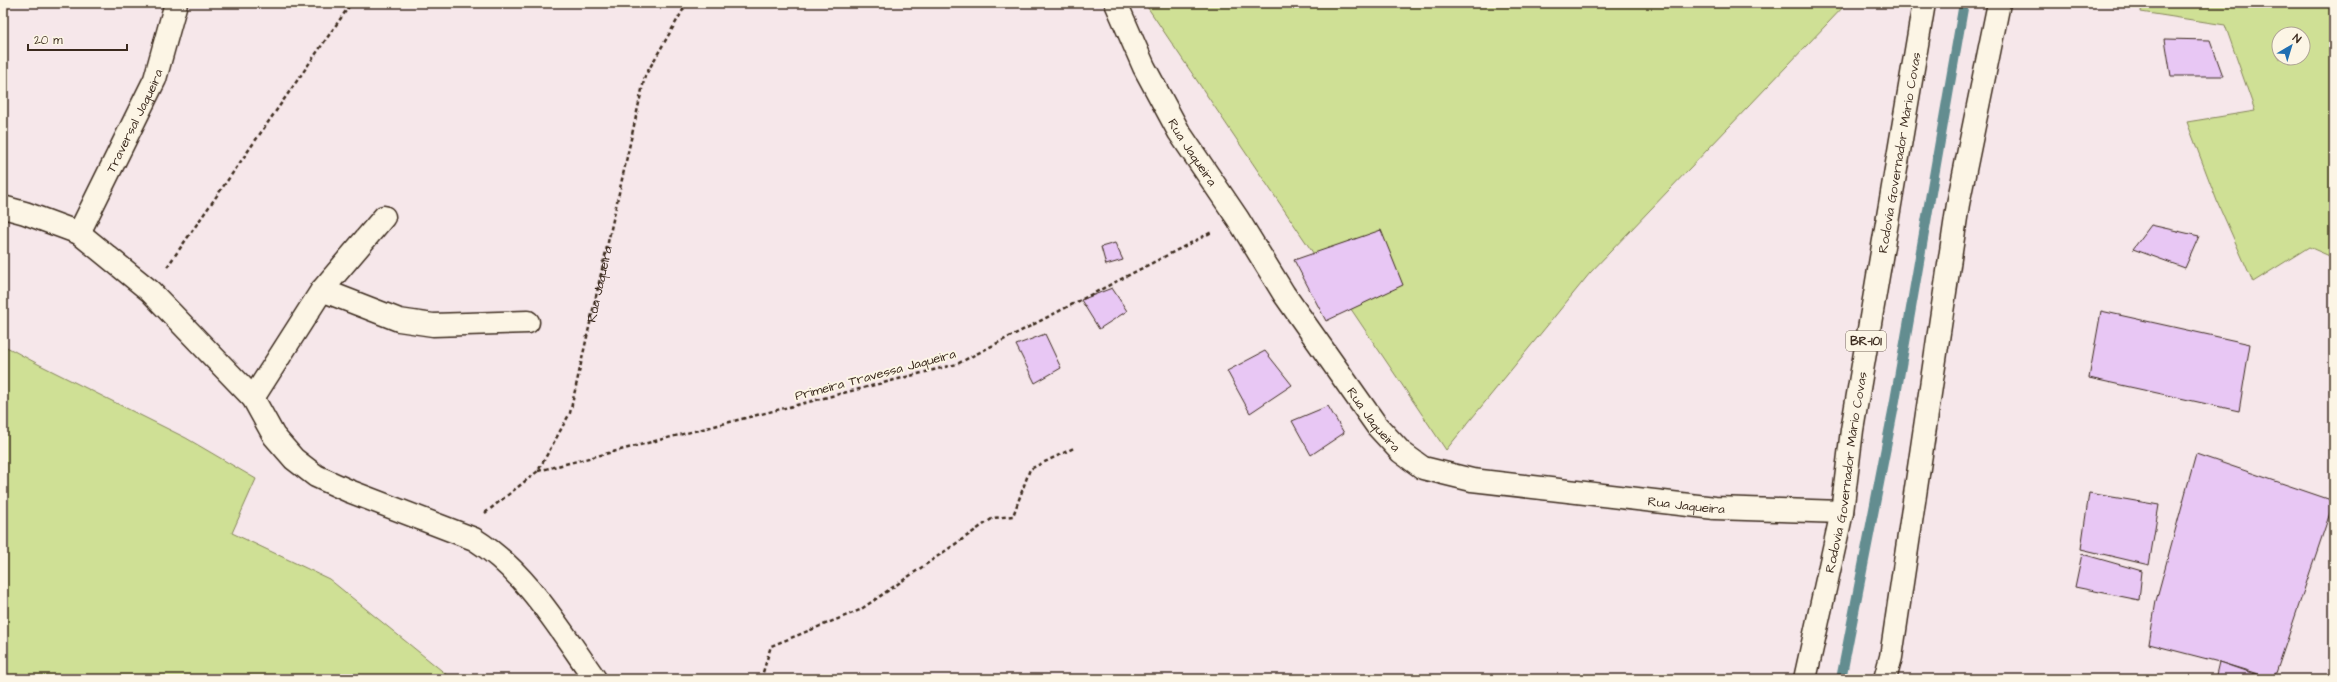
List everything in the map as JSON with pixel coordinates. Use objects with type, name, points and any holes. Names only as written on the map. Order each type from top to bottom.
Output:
[{"type":"main road","name":"Traversal Jaqueira","points":[[79,233],[155,78],[176,3]]},
{"type":"main road","name":"Rua Jaqueira","points":[[1116,3],[1144,67],[1179,132],[1238,219],[1284,294],[1360,406],[1401,452],[1423,468],[1472,480],[1715,508],[1842,512]]},
{"type":"main road","name":"Rodovia Governador Mário Covas","points":[[1805,679],[1842,512],[1852,430],[1924,3]]},
{"type":"main road","points":[[1885,679],[1892,649],[1958,204],[1999,3]]},
{"type":"main road","points":[[3,207],[25,213],[79,233],[150,291],[253,398],[274,436],[294,459],[316,476],[349,491],[460,533],[474,539],[492,550],[516,572],[596,679]]},
{"type":"main road","points":[[253,398],[322,290],[384,217]]},
{"type":"main road","points":[[322,290],[399,320],[433,325],[528,322]]},
{"type":"path","name":"Rua Jaqueira","points":[[460,533],[538,471],[570,413],[645,76],[687,3]]},
{"type":"path","points":[[150,291],[350,5]]},
{"type":"path","name":"Primeira Travessa Jaqueira","points":[[538,471],[958,364],[1238,219]]},
{"type":"path","points":[[761,679],[771,646],[860,610],[993,518],[1013,516],[1030,469],[1074,448]]},
{"type":"green space","points":[[1141,3],[1847,3],[1590,273],[1446,450],[1148,8]]},
{"type":"green space","points":[[2142,3],[2334,3],[2334,258],[2309,247],[2253,282],[2217,201],[2187,122],[2255,111],[2225,25],[2141,12]]},
{"type":"green space","points":[[3,345],[186,438],[256,479],[232,533],[329,579],[452,679],[3,679]]},
{"type":"building","points":[[2165,39],[2210,40],[2223,76],[2171,76]]},
{"type":"building","points":[[2151,225],[2199,236],[2185,268],[2133,249]]},
{"type":"building","points":[[1381,230],[1403,285],[1326,321],[1294,260]]},
{"type":"building","points":[[1115,243],[1123,260],[1106,265],[1101,247]]},
{"type":"building","points":[[1112,288],[1127,311],[1099,329],[1081,300]]},
{"type":"building","points":[[2101,311],[2250,344],[2239,411],[2089,378]]},
{"type":"building","points":[[1045,334],[1061,368],[1035,383],[1016,345]]},
{"type":"building","points":[[1265,351],[1292,385],[1250,413],[1227,371]]},
{"type":"building","points":[[1328,406],[1344,433],[1311,455],[1292,421]]},
{"type":"building","points":[[2196,454],[2334,501],[2274,679],[2219,662],[2149,644],[2156,601]]},
{"type":"building","points":[[2089,493],[2159,505],[2149,565],[2081,549]]},
{"type":"building","points":[[2082,554],[2142,571],[2139,600],[2075,587]]},
{"type":"building","points":[[2219,662],[2269,679],[2215,679]]},
{"type":"waterway","points":[[1841,679],[1894,406],[1964,3]]}]
